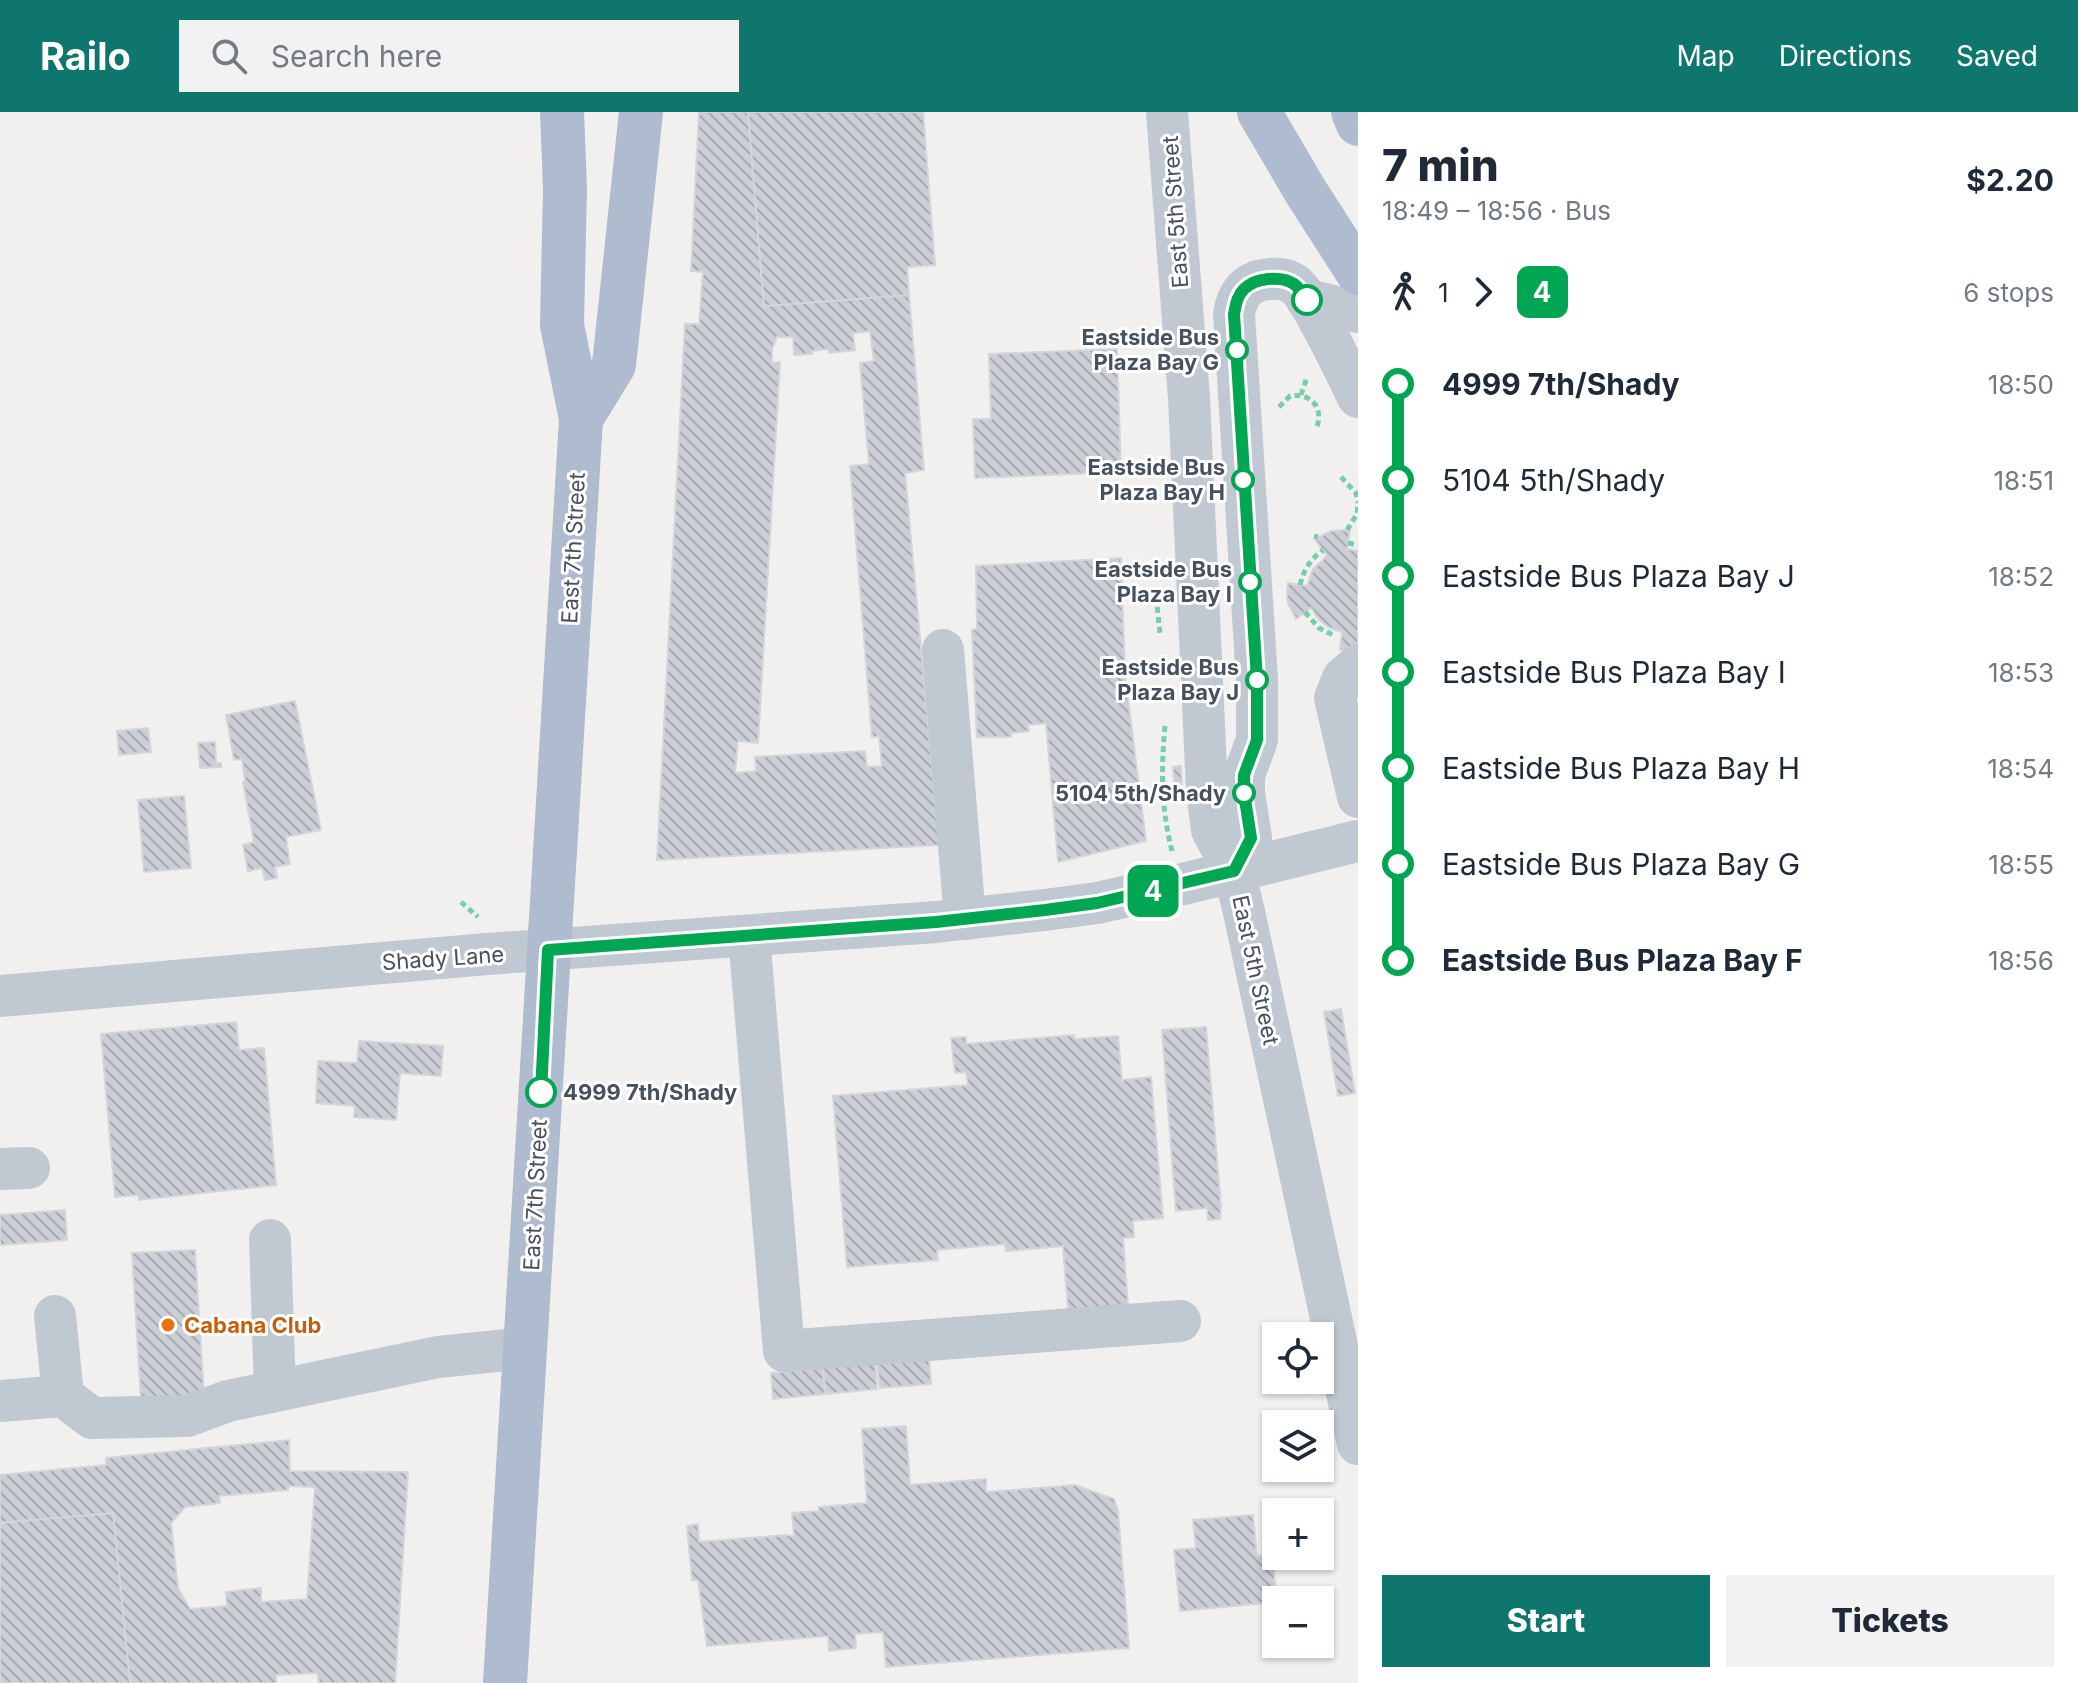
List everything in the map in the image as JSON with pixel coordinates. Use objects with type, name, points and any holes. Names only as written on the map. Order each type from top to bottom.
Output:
[{"type":"main road","points":[[537,112],[565,189]]},
{"type":"main road","name":"East 7th Street","points":[[505,1683],[581,419],[562,325],[565,189],[562,112]]},
{"type":"main road","name":"East 7th Street","points":[[581,419],[614,365],[641,112]]},
{"type":"main road","points":[[1259,112],[1358,273]]},
{"type":"main road","points":[[1353,112],[1358,124]]},
{"type":"street","name":"East 5th Street","points":[[1167,112],[1189,398],[1207,791],[1212,830],[1234,871],[1358,1444]]},
{"type":"street","points":[[1234,871],[1251,838],[1244,775],[1257,740],[1257,695],[1234,314],[1243,289],[1260,281],[1278,278],[1294,284],[1307,300],[1358,397]]},
{"type":"street","points":[[1307,300],[1358,312]]},
{"type":"street","points":[[943,650],[965,919]]},
{"type":"street","points":[[1350,651],[1335,698],[1358,797]]},
{"type":"street","name":"Shady Lane","points":[[0,996],[965,919],[1097,903],[1358,841]]},
{"type":"street","points":[[749,936],[784,1351],[1180,1321]]},
{"type":"street","points":[[270,1240],[275,1391]]},
{"type":"street","points":[[55,1316],[63,1396]]},
{"type":"street","points":[[0,1401],[63,1396],[92,1418],[187,1416],[228,1401],[438,1357],[526,1348]]},
{"type":"path","points":[[1279,407],[1290,396],[1310,398],[1320,416],[1316,429]]},
{"type":"path","points":[[1341,477],[1356,493],[1358,504],[1357,514],[1347,530]]},
{"type":"path","points":[[1348,543],[1358,545]]},
{"type":"path","points":[[1300,585],[1303,572],[1323,550]]},
{"type":"path","points":[[1305,612],[1319,628],[1350,651]]},
{"type":"path","points":[[461,902],[487,926]]},
{"type":"building","points":[[699,112],[748,112],[764,306],[909,295],[924,470],[905,473],[939,845],[657,860],[685,324],[699,324],[703,272],[691,271]],"holes":[[[870,331],[874,361],[860,363],[869,464],[850,466],[872,737],[879,737],[882,766],[867,767],[865,751],[755,757],[756,771],[735,773],[738,741],[758,743],[780,362],[772,363],[772,349],[777,337],[793,337],[794,355],[828,349],[829,353],[855,350],[853,333]]]},
{"type":"building","points":[[748,112],[923,112],[935,265],[907,267],[909,295],[764,306]]},
{"type":"building","points":[[1117,349],[1121,472],[975,478],[973,419],[991,419],[989,354]]},
{"type":"building","points":[[1350,530],[1347,549],[1358,551],[1358,649],[1340,650],[1342,632],[1319,620],[1311,608],[1296,619],[1288,603],[1287,592],[1288,583],[1307,586],[1313,569],[1327,556],[1315,539],[1331,531]]},
{"type":"building","points":[[1121,558],[1125,675],[1146,841],[1058,862],[1046,723],[1028,725],[1029,731],[1011,733],[1011,737],[977,737],[972,630],[977,629],[976,566]]},
{"type":"building","points":[[295,701],[321,830],[286,837],[290,864],[275,867],[277,878],[265,880],[262,868],[248,871],[243,845],[254,842],[242,759],[234,760],[226,715]]},
{"type":"building","points":[[148,728],[151,752],[119,755],[117,731]]},
{"type":"building","points":[[215,742],[216,763],[221,763],[221,767],[200,768],[198,743]]},
{"type":"building","points":[[1181,766],[1182,784],[1174,784],[1173,767]]},
{"type":"building","points":[[184,796],[191,868],[144,872],[138,800]]},
{"type":"building","points":[[1341,1009],[1355,1093],[1338,1096],[1324,1012]]},
{"type":"building","points":[[236,1022],[239,1050],[264,1048],[276,1185],[139,1200],[139,1195],[115,1197],[101,1034]]},
{"type":"building","points":[[1206,1027],[1221,1207],[1220,1219],[1208,1220],[1207,1208],[1176,1211],[1162,1030]]},
{"type":"building","points":[[1074,1035],[1074,1039],[1118,1036],[1122,1080],[1151,1077],[1163,1218],[1133,1221],[1134,1237],[1123,1238],[1128,1305],[1068,1310],[1063,1246],[1006,1251],[1005,1244],[937,1250],[938,1260],[847,1267],[833,1096],[968,1085],[966,1072],[955,1073],[951,1038],[966,1037],[966,1044]]},
{"type":"building","points":[[359,1041],[443,1046],[441,1076],[400,1073],[396,1120],[354,1117],[355,1106],[316,1103],[318,1061],[357,1063]]},
{"type":"building","points":[[65,1210],[67,1240],[0,1245],[0,1215]]},
{"type":"building","name":"Cabana Club","points":[[195,1250],[204,1396],[141,1400],[132,1253]]},
{"type":"building","points":[[929,1358],[931,1384],[880,1388],[877,1363]]},
{"type":"building","points":[[875,1363],[877,1389],[826,1394],[823,1368]]},
{"type":"building","points":[[822,1368],[825,1394],[773,1399],[771,1373]]},
{"type":"building","points":[[906,1426],[910,1485],[986,1479],[986,1492],[1075,1485],[1114,1499],[1118,1511],[1129,1648],[886,1667],[883,1632],[855,1634],[856,1648],[829,1651],[828,1636],[707,1646],[698,1580],[692,1580],[687,1526],[698,1524],[699,1542],[794,1537],[792,1513],[867,1503],[862,1429]]},
{"type":"building","points":[[289,1440],[290,1471],[408,1472],[395,1683],[319,1683],[318,1673],[276,1675],[276,1683],[130,1683],[113,1513],[0,1523],[0,1475],[106,1465],[106,1458]],"holes":[[[288,1486],[315,1487],[307,1599],[261,1602],[261,1588],[226,1592],[227,1606],[190,1609],[178,1588],[171,1523],[185,1507],[220,1503],[219,1496],[288,1490]]]},
{"type":"building","points":[[113,1513],[130,1683],[0,1683],[0,1523]]},
{"type":"building","points":[[1253,1515],[1257,1556],[1262,1556],[1262,1570],[1274,1570],[1275,1586],[1262,1586],[1262,1603],[1180,1611],[1174,1550],[1196,1548],[1193,1520]]},
{"type":"bus line","name":"4","points":[[541,1092],[548,950],[936,922],[1045,910],[1097,903],[1234,871],[1251,838],[1245,810],[1244,775],[1257,740],[1257,680],[1234,314],[1243,289],[1260,281],[1278,278],[1294,284],[1307,300]]},
{"type":"place","name":"Eastside Bus Plaza Bay G","points":[[1237,350]]},
{"type":"place","name":"Eastside Bus Plaza Bay H","points":[[1243,480]]},
{"type":"place","name":"Eastside Bus Plaza Bay I","points":[[1250,582]]},
{"type":"place","name":"Eastside Bus Plaza Bay J","points":[[1257,680]]},
{"type":"place","name":"5104 5th/Shady","points":[[1244,793]]},
{"type":"place","name":"4999 7th/Shady","points":[[541,1092]]},
{"type":"place","name":"Cabana Club","points":[[168,1325]]}]
